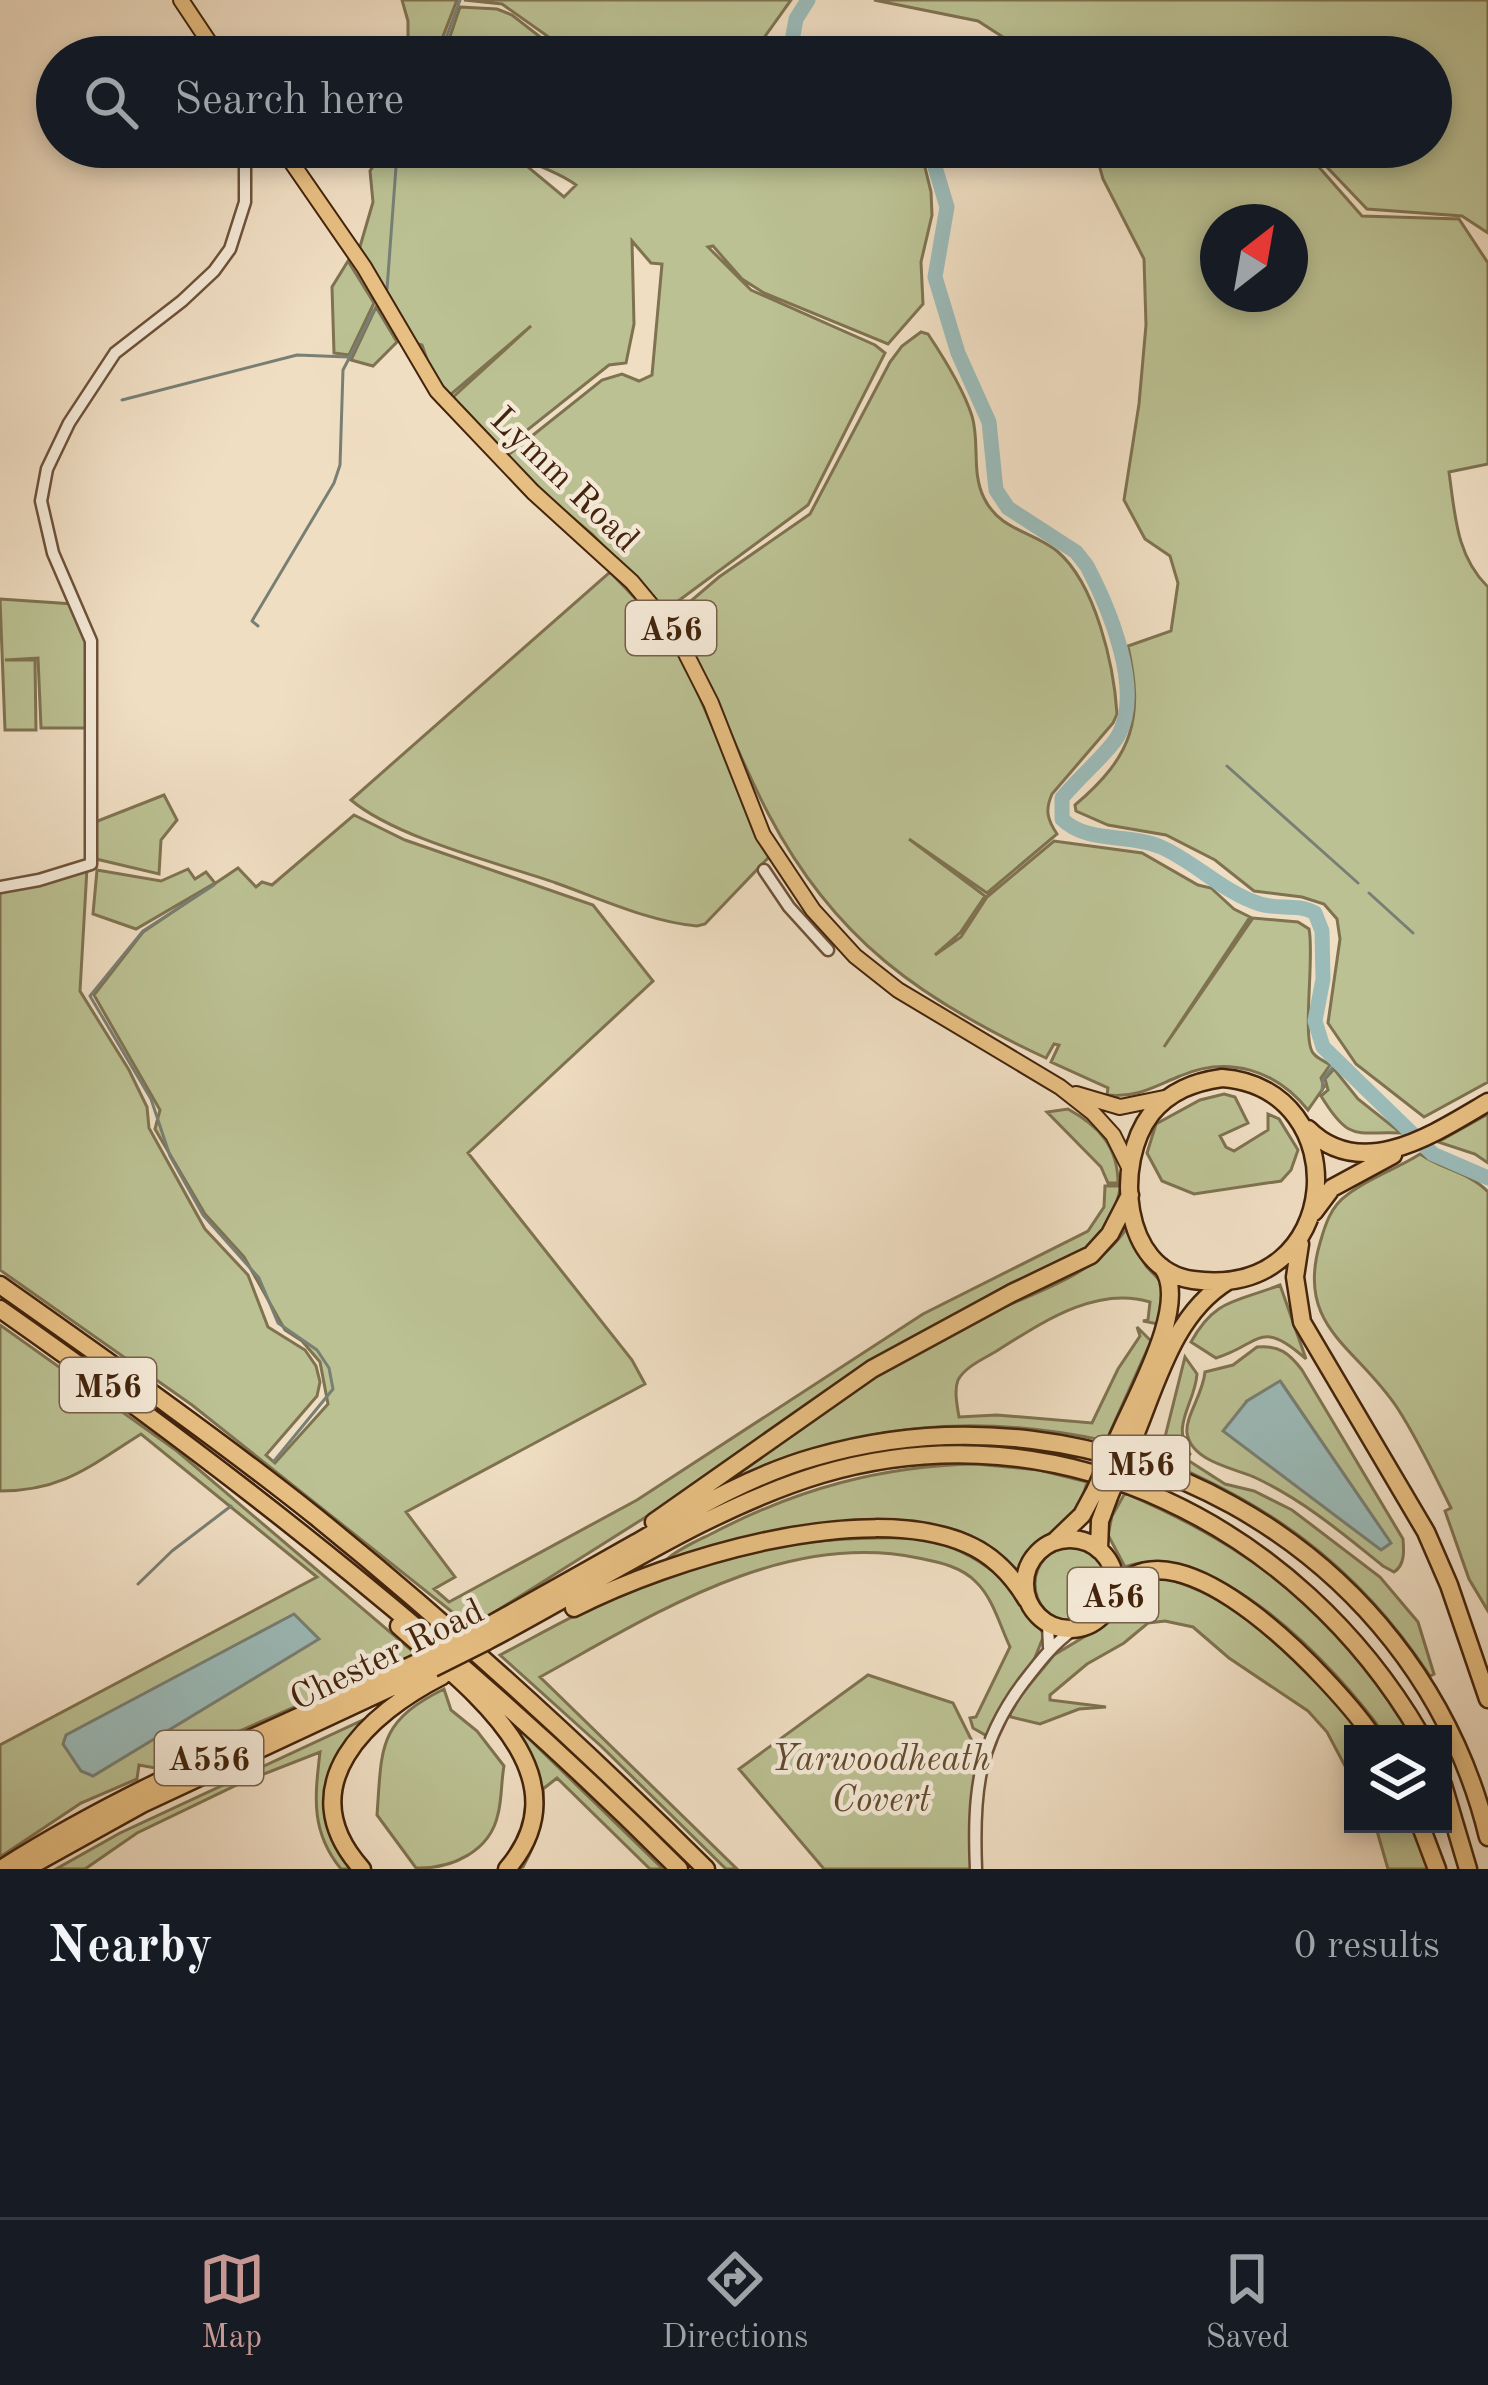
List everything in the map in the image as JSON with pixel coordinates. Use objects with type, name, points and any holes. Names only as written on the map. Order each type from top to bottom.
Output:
[{"type":"highway","name":"A56","points":[[1124,1442],[1169,1313],[1171,1283],[1134,1229],[1131,1170],[1143,1128],[1171,1095],[1198,1082],[1235,1079],[1269,1090],[1333,1148],[1360,1154],[1400,1149]]},
{"type":"highway","name":"A56","points":[[1050,1544],[1075,1540],[1100,1550],[1110,1564],[1115,1591],[1094,1623],[1074,1629],[1048,1624],[1034,1612],[1024,1587],[1030,1561],[1050,1544],[1077,1522],[1103,1491],[1196,1305],[1229,1281],[1277,1265],[1302,1238],[1332,1188],[1488,1102]]},
{"type":"highway","name":"A56","points":[[1299,1120],[1314,1155],[1311,1218]]},
{"type":"highway","points":[[635,1544],[653,1523],[872,1369],[1012,1292],[1091,1255],[1110,1234],[1131,1194]]},
{"type":"highway","points":[[1302,1238],[1295,1277],[1302,1322],[1426,1532],[1488,1699]]},
{"type":"highway","points":[[1161,1267],[1190,1280],[1229,1281]]},
{"type":"highway","name":"M56","points":[[0,1285],[234,1453],[377,1568],[574,1740],[706,1869]]},
{"type":"highway","name":"M56","points":[[0,1309],[214,1463],[438,1644],[679,1869]]},
{"type":"highway","name":"M56","points":[[635,1544],[769,1473],[880,1441],[1007,1436],[1123,1456],[1262,1521],[1364,1607],[1438,1711],[1459,1753],[1488,1837]]},
{"type":"highway","name":"M56","points":[[774,1492],[822,1474],[890,1459],[961,1454],[1041,1460],[1113,1480],[1218,1528],[1300,1585],[1360,1645],[1414,1725]]},
{"type":"highway","points":[[214,1463],[385,1612],[504,1725],[526,1760],[534,1804],[529,1834],[507,1869]]},
{"type":"highway","name":"A56","points":[[1100,1550],[1103,1491]]},
{"type":"highway","name":"Chester Road","points":[[486,1641],[774,1492]]},
{"type":"highway","name":"A556","points":[[432,1672],[486,1641],[685,1560],[815,1534],[890,1531],[950,1538],[995,1561],[1027,1600]]},
{"type":"highway","name":"Chester Road","points":[[486,1641],[635,1544]]},
{"type":"highway","points":[[1115,1591],[1132,1574],[1155,1569],[1209,1587],[1268,1625],[1306,1657],[1363,1725]]},
{"type":"highway","points":[[362,1869],[343,1841],[335,1814],[344,1758],[374,1719],[432,1672]]},
{"type":"highway","name":"Chester Road","points":[[25,1869],[142,1804],[432,1672]]},
{"type":"highway","name":"Chester Road","points":[[1,1869],[113,1803],[432,1672]]},
{"type":"highway","points":[[1452,1815],[1468,1869]]},
{"type":"highway","points":[[1423,1833],[1435,1866]]},
{"type":"main road","points":[[182,0],[205,36]]},
{"type":"main road","name":"Lymm Road","points":[[295,168],[364,268],[437,391],[533,492],[632,582],[677,636],[711,703],[764,835],[813,910],[855,956],[898,990],[1060,1087],[1108,1128],[1131,1170]]},
{"type":"main road","name":"Lymm Road","points":[[1060,1087],[1120,1107],[1171,1095]]},
{"type":"street","points":[[0,887],[91,864],[91,641],[53,553],[41,502],[47,469],[69,423],[115,353],[198,286],[230,249],[245,202],[245,168]]},
{"type":"street","points":[[764,870],[828,950]]},
{"type":"street","points":[[1048,1624],[1049,1646]]},
{"type":"street","points":[[976,1869],[976,1796],[986,1749],[1012,1699],[1049,1646],[1074,1629]]},
{"type":"green space","points":[[402,0],[457,0],[443,36],[408,36]]},
{"type":"green space","points":[[464,0],[791,0],[765,36],[547,36],[502,4]]},
{"type":"green space","points":[[874,0],[1488,0],[1488,233],[1462,216],[1367,209],[1328,168],[1452,168],[1452,36],[1001,36],[978,21]]},
{"type":"green space","points":[[460,7],[497,9],[539,36],[450,36]]},
{"type":"green space","points":[[529,168],[564,197],[576,185],[546,168],[925,168],[932,215],[921,262],[923,304],[888,344],[764,293],[742,279],[713,246],[708,247],[751,290],[885,353],[808,505],[666,610],[592,534],[532,484],[508,455],[602,380],[622,374],[639,381],[652,375],[662,264],[651,263],[632,241],[634,324],[626,363],[609,365],[506,447],[498,448],[451,399],[531,326],[449,396],[431,371],[422,345],[411,342],[359,250],[373,202],[370,171]]},
{"type":"green space","points":[[1100,168],[1320,168],[1362,216],[1459,219],[1488,263],[1488,464],[1449,472],[1463,548],[1488,587],[1488,1082],[1424,1117],[1356,1064],[1328,1023],[1340,939],[1337,919],[1324,904],[1254,891],[1215,860],[1166,835],[1108,825],[1076,811],[1075,805],[1110,770],[1129,734],[1135,695],[1128,646],[1171,631],[1178,583],[1170,556],[1145,539],[1124,500],[1146,325],[1144,259]]},
{"type":"green space","points":[[348,261],[374,303],[349,355],[334,353],[332,287]]},
{"type":"green space","points":[[376,307],[397,342],[373,366],[351,360]]},
{"type":"green space","points":[[921,332],[934,343],[968,405],[978,478],[991,509],[1057,551],[1082,584],[1107,650],[1117,714],[1052,794],[1048,814],[1057,834],[987,893],[909,839],[985,896],[960,933],[935,955],[961,937],[987,897],[1054,841],[1142,853],[1211,888],[1250,917],[1164,1047],[1253,918],[1298,922],[1309,929],[1310,1047],[1330,1065],[1321,1078],[1324,1087],[1308,1110],[1266,1076],[1233,1067],[1198,1070],[1136,1093],[1107,1095],[1108,1088],[1051,1062],[1059,1045],[1054,1044],[1046,1058],[959,1013],[885,961],[852,931],[794,859],[756,790],[672,617],[719,577],[810,514],[890,362]]},
{"type":"green space","points":[[610,572],[653,617],[682,657],[769,857],[705,924],[679,924],[644,915],[449,848],[394,826],[351,800]]},
{"type":"green space","points":[[0,599],[73,604],[87,636],[87,728],[41,728],[38,658],[5,660],[35,660],[36,730],[5,730]]},
{"type":"green space","points":[[164,795],[177,820],[161,840],[159,874],[96,859],[95,822]]},
{"type":"green space","points":[[354,815],[405,840],[593,905],[653,981],[468,1153],[632,1360],[645,1384],[406,1512],[455,1577],[434,1589],[449,1602],[637,1500],[923,1314],[1088,1231],[1104,1207],[1105,1186],[1121,1186],[1113,1216],[1092,1245],[1079,1254],[1011,1283],[888,1353],[684,1493],[471,1627],[192,1405],[0,1270],[0,890],[87,868],[80,991],[129,1070],[147,1107],[149,1128],[205,1229],[248,1275],[268,1327],[305,1350],[316,1366],[317,1396],[266,1455],[275,1463],[328,1404],[320,1362],[285,1330],[244,1257],[205,1214],[155,1129],[160,1110],[94,995],[143,932],[238,868],[256,887],[262,882],[272,885]]},
{"type":"green space","points":[[188,869],[195,879],[206,872],[215,883],[136,929],[93,914],[97,870],[161,881]]},
{"type":"green space","points":[[1334,1069],[1358,1099],[1401,1133],[1363,1133],[1339,1121],[1321,1096],[1328,1090],[1325,1079]]},
{"type":"green space","points":[[1224,1094],[1235,1097],[1248,1123],[1220,1136],[1226,1147],[1234,1151],[1268,1130],[1268,1114],[1279,1119],[1298,1150],[1291,1170],[1281,1181],[1194,1194],[1162,1181],[1147,1153],[1156,1124],[1200,1100]]},
{"type":"green space","points":[[1068,1109],[1105,1139],[1115,1159],[1118,1183],[1108,1183],[1101,1167],[1047,1112]]},
{"type":"green space","points":[[1488,1114],[1488,1163],[1438,1142]]},
{"type":"green space","points":[[1420,1154],[1488,1192],[1488,1611],[1469,1579],[1445,1511],[1451,1508],[1419,1445],[1382,1387],[1334,1334],[1316,1296],[1314,1272],[1320,1243],[1337,1205],[1364,1184]]},
{"type":"green space","points":[[1127,1228],[1146,1266],[1164,1285],[1158,1324],[1143,1321],[1148,1320],[1150,1302],[1129,1298],[1089,1303],[1049,1319],[975,1364],[961,1375],[956,1388],[959,1417],[997,1415],[1092,1423],[1140,1336],[1137,1327],[1151,1341],[1106,1441],[1008,1427],[915,1429],[824,1446],[732,1480],[775,1444],[889,1368],[979,1318],[1079,1272]]},
{"type":"green space","points":[[1280,1285],[1306,1359],[1268,1337],[1216,1358],[1191,1342],[1218,1309]]},
{"type":"green space","points":[[0,1325],[177,1451],[416,1654],[155,1768],[139,1765],[137,1779],[81,1803],[0,1857],[0,1745],[317,1577],[141,1434],[59,1481],[0,1491]]},
{"type":"green space","points":[[1257,1347],[1271,1347],[1283,1351],[1302,1370],[1403,1539],[1398,1569],[1394,1572],[1383,1566],[1289,1496],[1214,1462],[1190,1443],[1187,1427],[1205,1372],[1233,1365]],"holes":[[[1281,1382],[1390,1542],[1247,1401]]]},
{"type":"green space","points":[[1185,1357],[1197,1374],[1183,1424],[1190,1454],[1186,1459],[1225,1484],[1254,1491],[1292,1510],[1380,1577],[1418,1622],[1434,1674],[1430,1676],[1371,1600],[1304,1539],[1227,1491],[1139,1451],[1165,1437]]},
{"type":"green space","points":[[976,1464],[1039,1470],[1087,1482],[1074,1511],[1036,1549],[1021,1574],[994,1549],[961,1532],[895,1522],[770,1534],[665,1561],[745,1517],[808,1492],[907,1469]]},
{"type":"green space","points":[[1125,1493],[1216,1538],[1271,1575],[1356,1652],[1405,1725],[1377,1725],[1305,1644],[1233,1588],[1196,1570],[1159,1562],[1125,1567],[1108,1535]]},
{"type":"green space","points":[[923,1538],[962,1552],[994,1573],[1022,1600],[1044,1635],[987,1736],[973,1728],[970,1718],[976,1717],[1010,1647],[992,1604],[976,1582],[956,1568],[918,1558],[867,1553],[817,1556],[768,1567],[673,1605],[540,1677],[737,1869],[726,1869],[500,1655],[619,1594],[721,1557],[807,1542]]},
{"type":"green space","points":[[1073,1546],[1100,1557],[1111,1584],[1100,1611],[1073,1622],[1046,1611],[1035,1584],[1046,1557]]},
{"type":"green space","points":[[1160,1577],[1191,1587],[1220,1601],[1273,1639],[1355,1725],[1344,1725],[1344,1764],[1327,1732],[1308,1711],[1229,1658],[1193,1627],[1165,1621],[1148,1623],[1050,1695],[1050,1700],[1106,1707],[1079,1709],[1040,1724],[1011,1717],[1008,1711],[1054,1655],[1114,1619],[1142,1578]]},
{"type":"green space","name":"Yarwoodheath Covert","points":[[868,1675],[953,1703],[975,1747],[972,1869],[824,1869],[739,1769]]},
{"type":"green space","points":[[444,1689],[451,1710],[477,1731],[504,1766],[500,1802],[494,1827],[478,1848],[455,1861],[416,1868],[377,1815],[380,1772],[395,1726],[406,1713]]},
{"type":"green space","points":[[363,1720],[344,1747],[331,1793],[356,1869],[341,1869],[319,1827],[320,1752],[241,1783],[137,1833],[85,1869],[56,1869],[120,1833]]},
{"type":"green space","points":[[514,1729],[663,1869],[650,1869],[557,1778],[543,1789],[543,1810],[536,1839],[523,1867],[515,1869],[540,1816],[538,1783]]},
{"type":"green space","points":[[1378,1833],[1415,1833],[1429,1869],[1388,1869]]},
{"type":"water","points":[[1280,1381],[1391,1543],[1381,1550],[1223,1431],[1247,1401]]},
{"type":"water","points":[[294,1614],[319,1639],[93,1776],[81,1771],[63,1744],[66,1735]]},
{"type":"waterway","points":[[447,36],[460,0]]},
{"type":"waterway","points":[[793,36],[796,19],[808,0]]},
{"type":"waterway","points":[[387,289],[396,168]]},
{"type":"waterway","points":[[935,168],[947,207],[935,277],[958,353],[989,422],[996,490],[1008,508],[1076,552],[1087,566],[1113,626],[1125,673],[1125,717],[1118,736],[1062,798],[1062,819],[1084,832],[1161,847],[1260,904],[1315,913],[1322,931],[1323,979],[1315,1021],[1323,1047],[1433,1154],[1488,1178]]},
{"type":"waterway","points":[[258,626],[252,621],[334,483],[340,465],[343,370],[374,310]]},
{"type":"waterway","points":[[122,400],[297,355],[348,357]]},
{"type":"waterway","points":[[1227,766],[1358,883]]},
{"type":"waterway","points":[[214,885],[143,931],[90,996],[151,1099],[170,1156],[203,1215],[259,1278],[278,1323],[317,1350],[329,1368],[333,1389],[274,1461]]},
{"type":"waterway","points":[[1369,893],[1413,933]]},
{"type":"waterway","points":[[1322,1091],[1323,1079],[1338,1061]]},
{"type":"waterway","points":[[138,1584],[231,1506]]}]
